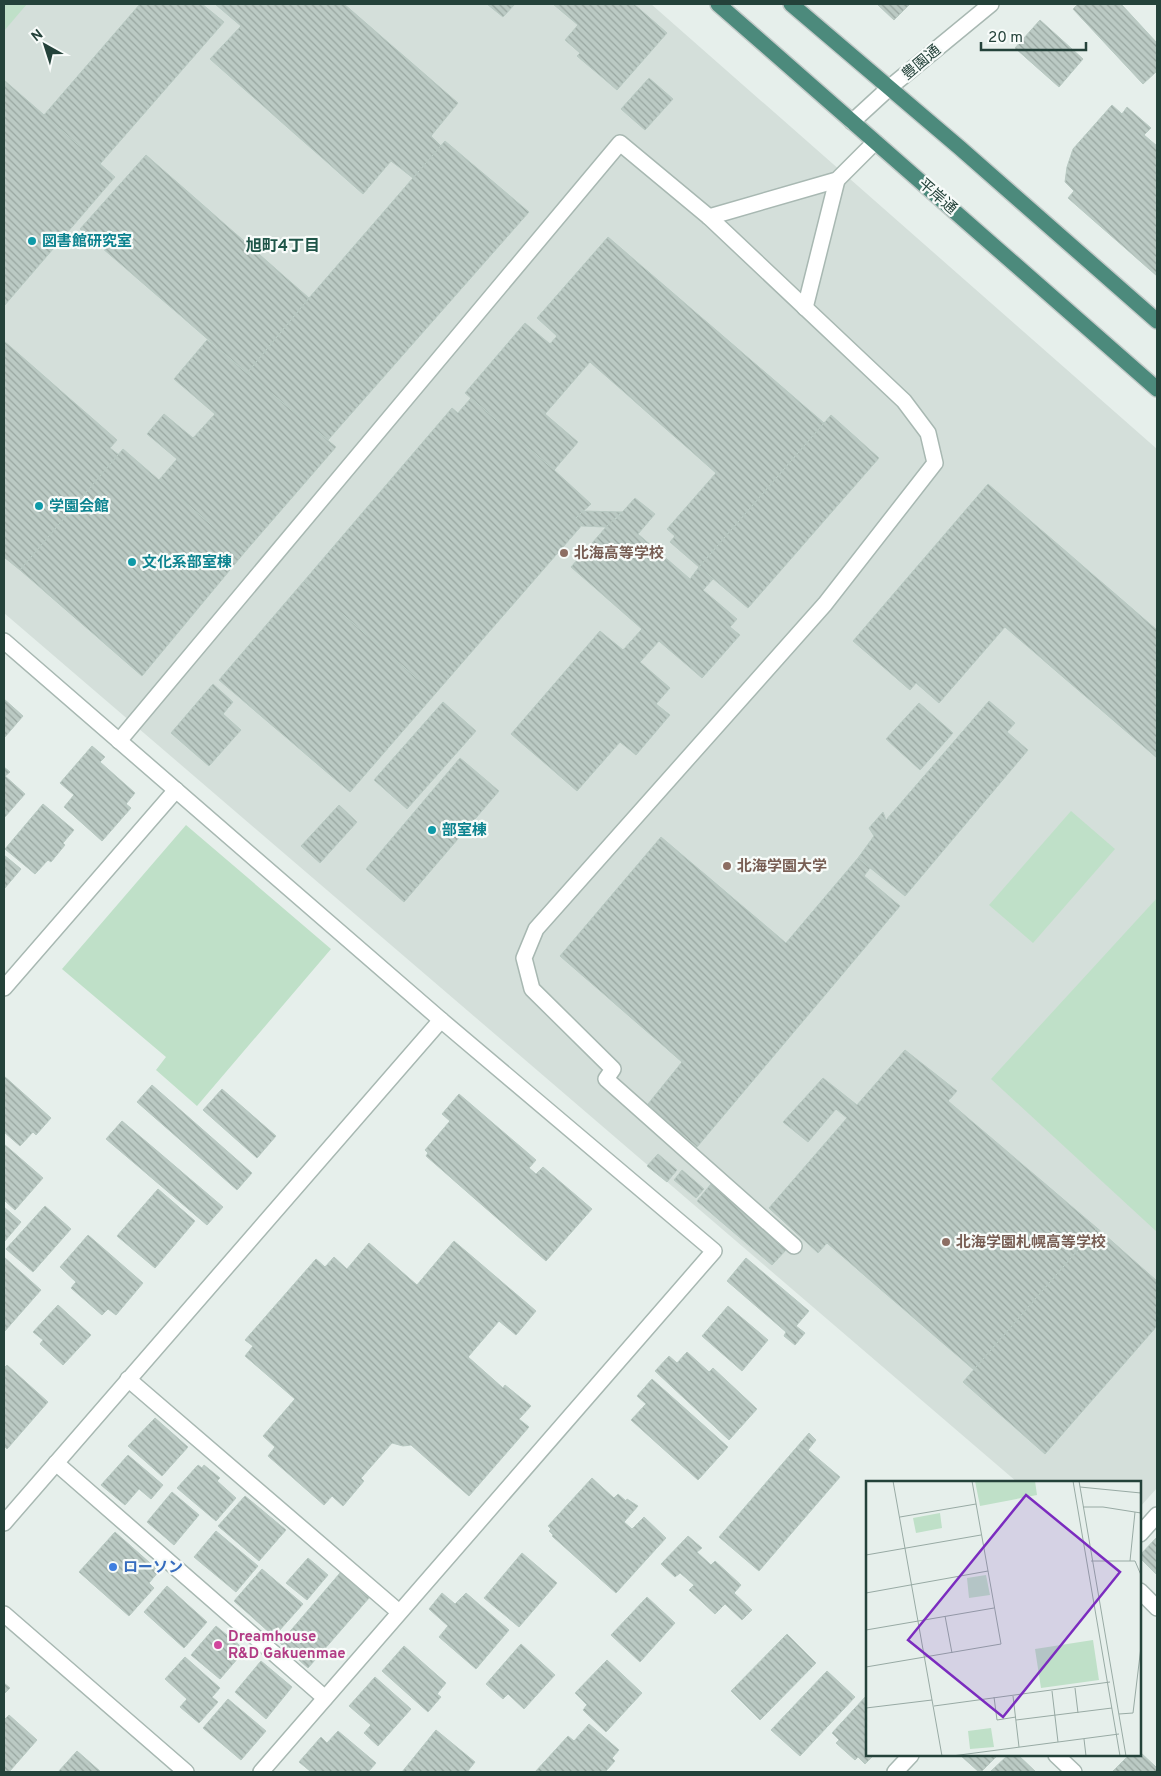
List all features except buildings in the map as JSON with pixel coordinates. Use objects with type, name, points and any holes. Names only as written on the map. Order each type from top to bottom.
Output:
[{"type":"highway","name":"平岸通","points":[[718,4],[1157,389]]},
{"type":"highway","points":[[791,4],[960,148],[1157,321]]},
{"type":"street","name":"豊園通","points":[[852,122],[889,88],[991,4]]},
{"type":"street","points":[[709,217],[837,180],[875,142]]},
{"type":"street","points":[[119,741],[620,143],[709,217],[904,401],[928,433],[935,463],[825,604],[536,929],[524,958],[532,989],[613,1069],[606,1079],[794,1246]]},
{"type":"street","points":[[805,308],[837,180]]},
{"type":"street","points":[[4,641],[441,1020],[714,1251],[261,1772]]},
{"type":"street","points":[[4,988],[176,790]]},
{"type":"street","points":[[4,1523],[441,1020]]},
{"type":"street","points":[[128,1379],[399,1612]]},
{"type":"street","points":[[56,1463],[325,1698]]},
{"type":"street","points":[[1141,1533],[1157,1515]]},
{"type":"street","points":[[1141,1592],[1157,1608]]},
{"type":"street","points":[[4,1614],[186,1772]]},
{"type":"street","points":[[895,1772],[910,1756]]},
{"type":"street","points":[[1057,1756],[1074,1772]]},
{"type":"shaded area","name":"北海学園大学","points":[[4,4],[651,4],[1157,449],[1157,1488],[1141,1506],[1141,1481],[1016,1481],[4,613]]},
{"type":"green space","points":[[4,4],[27,4],[4,31]]},
{"type":"green space","points":[[1071,811],[1115,849],[1033,943],[989,905]]},
{"type":"green space","points":[[186,825],[331,949],[197,1106],[156,1070],[166,1057],[62,969]]},
{"type":"green space","points":[[1157,898],[1157,1232],[991,1079]]},
{"type":"place","name":"図書館研究室","points":[[32,241]]},
{"type":"place","name":"学園会館","points":[[39,506]]},
{"type":"place","name":"北海高等学校","points":[[564,553]]},
{"type":"place","name":"文化系部室棟","points":[[132,562]]},
{"type":"place","name":"部室棟","points":[[432,830]]},
{"type":"place","name":"北海学園大学","points":[[727,866]]},
{"type":"place","name":"北海学園札幌高等学校","points":[[946,1242]]},
{"type":"place","name":"ローソン","points":[[113,1567]]},
{"type":"place","name":"Dreamhouse R&D Gakuenmae","points":[[218,1645]]},
{"type":"district","name":"旭町4丁目","points":[[283,245]]}]
